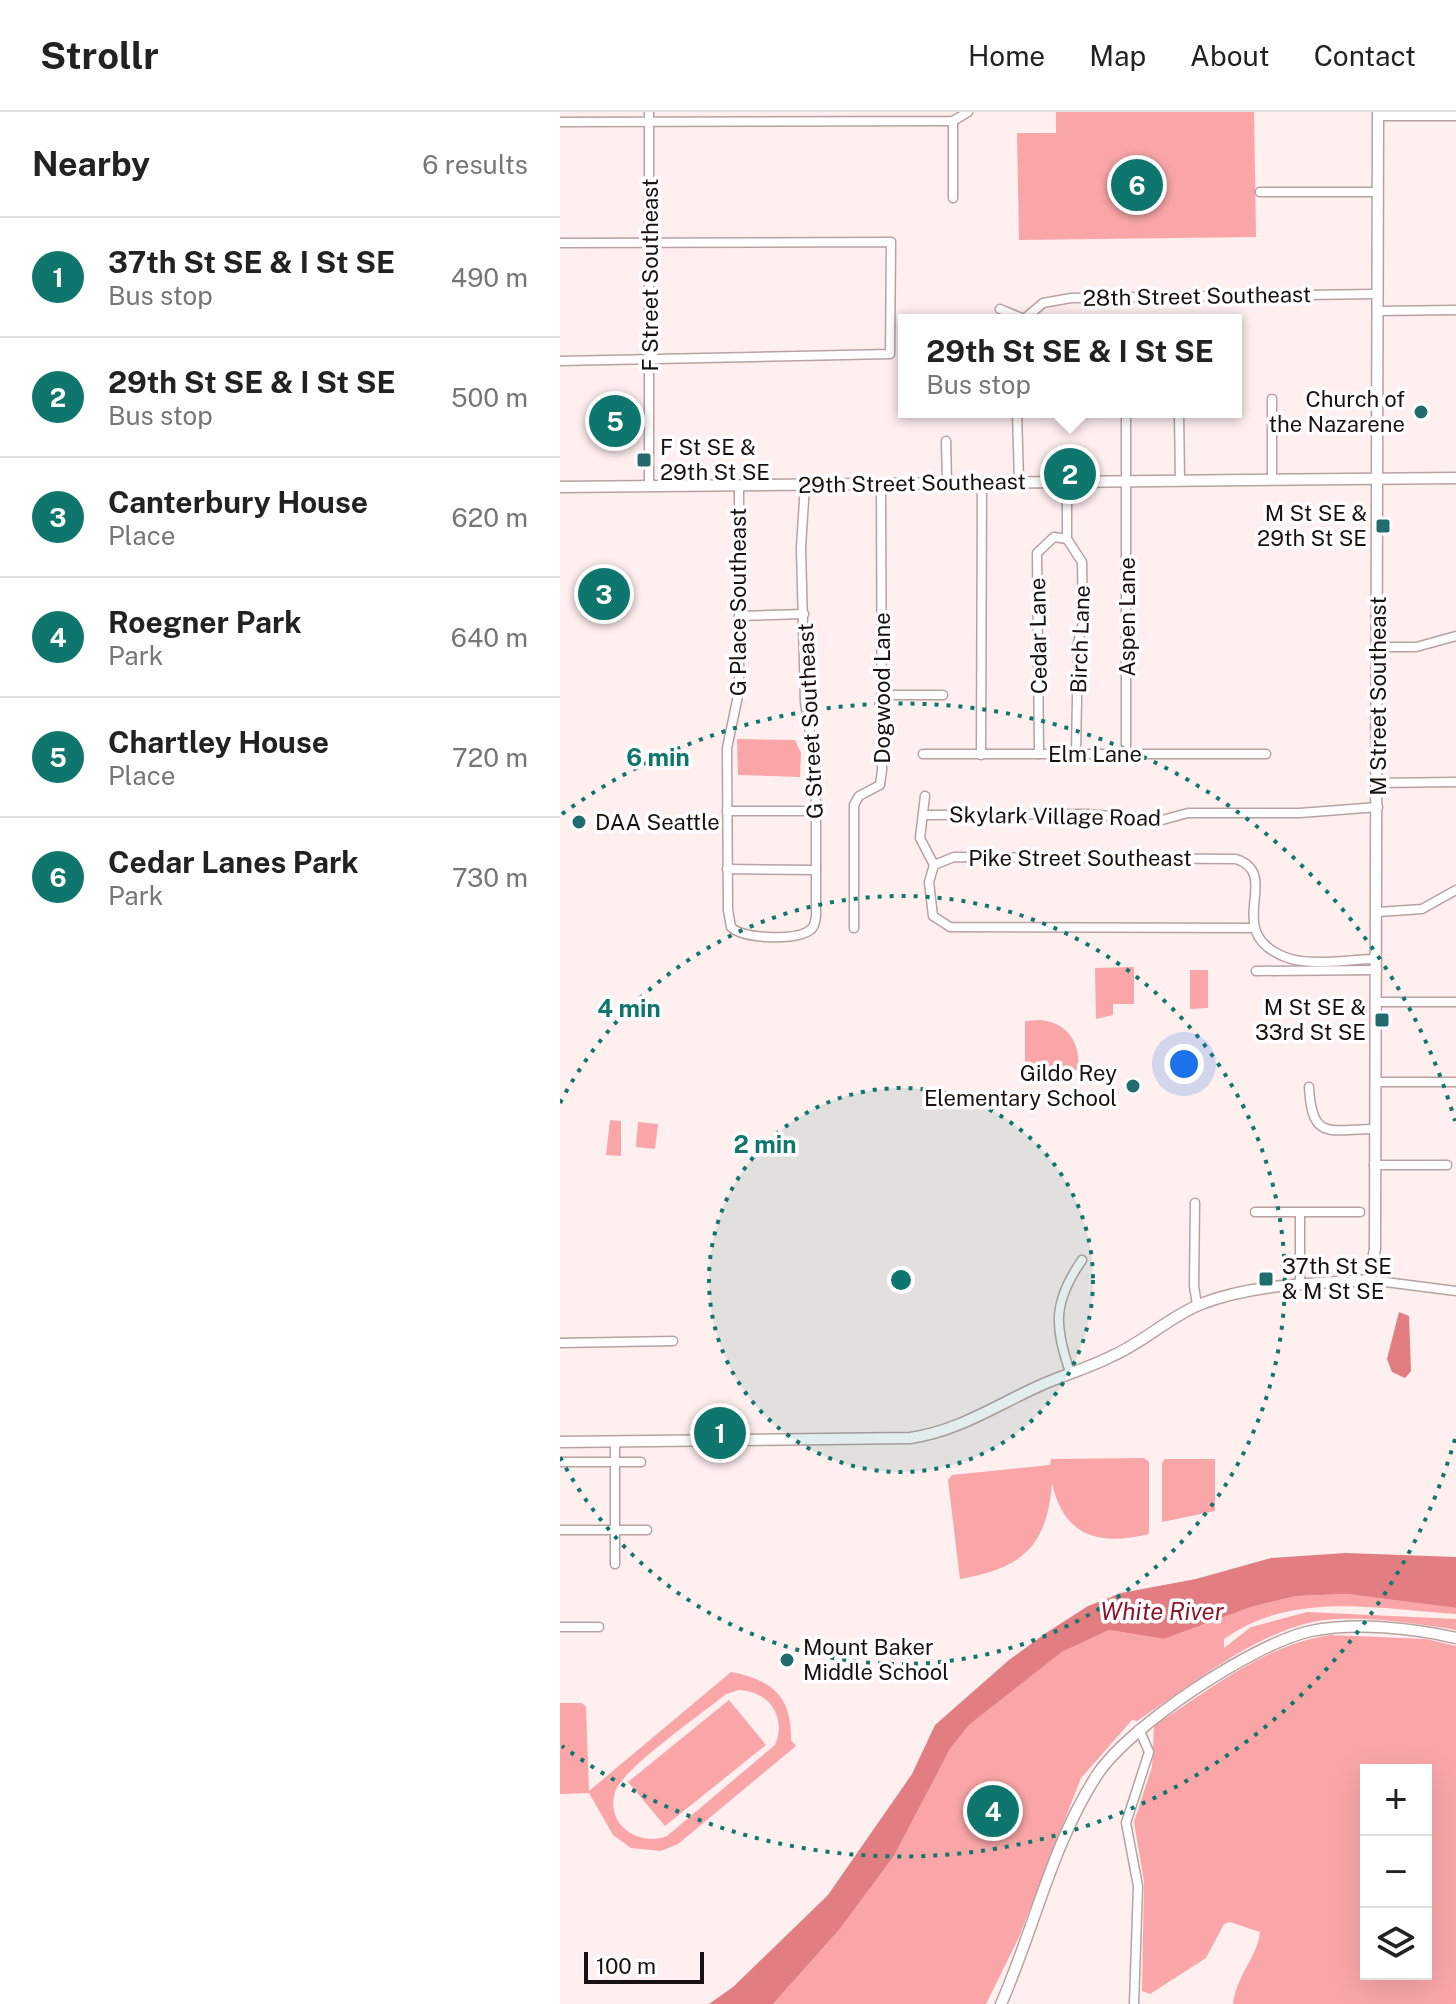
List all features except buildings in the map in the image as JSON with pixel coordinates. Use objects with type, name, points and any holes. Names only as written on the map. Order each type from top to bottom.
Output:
[{"type":"street","points":[[560,122],[649,117],[892,116],[953,121],[968,112]]},
{"type":"street","points":[[1378,114],[1456,116]]},
{"type":"street","name":"M Street Southeast","points":[[1370,1280],[1375,1248],[1378,912],[1378,114]]},
{"type":"street","name":"F Street Southeast","points":[[649,117],[649,486]]},
{"type":"street","points":[[953,121],[953,198]]},
{"type":"street","points":[[1260,192],[1377,192]]},
{"type":"street","points":[[560,243],[891,242],[890,354],[560,361]]},
{"type":"street","name":"28th Street Southeast","points":[[1031,314],[1043,303],[1071,298],[1376,294]]},
{"type":"street","points":[[1000,309],[1011,314]]},
{"type":"street","points":[[1377,311],[1456,310]]},
{"type":"street","points":[[1272,399],[1272,479]]},
{"type":"street","points":[[1017,418],[1019,482]]},
{"type":"street","name":"Aspen Lane","points":[[1126,418],[1126,754]]},
{"type":"street","points":[[1179,418],[1180,481]]},
{"type":"street","points":[[946,441],[947,482]]},
{"type":"street","name":"29th Street Southeast","points":[[560,487],[1456,478]]},
{"type":"street","name":"Birch Lane","points":[[1067,481],[1067,539],[1082,562],[1083,623],[1078,643],[1076,754]]},
{"type":"street","points":[[981,755],[982,482]]},
{"type":"street","name":"Dogwood Lane","points":[[854,928],[854,805],[859,796],[876,788],[882,781],[881,483]]},
{"type":"street","name":"G Street Southeast","points":[[805,484],[801,548],[805,702],[815,758],[816,911]]},
{"type":"street","name":"G Place Southeast","points":[[739,485],[739,699],[727,742],[727,869],[731,927],[750,937],[805,934],[813,927],[816,911]]},
{"type":"street","name":"Cedar Lane","points":[[1039,754],[1037,553],[1054,537],[1067,539]]},
{"type":"street","points":[[739,616],[804,614]]},
{"type":"street","points":[[1378,647],[1416,647],[1456,636]]},
{"type":"street","points":[[881,695],[943,695]]},
{"type":"street","name":"Elm Lane","points":[[923,754],[1266,754]]},
{"type":"street","points":[[1377,783],[1456,782]]},
{"type":"street","points":[[925,796],[920,838],[934,865],[929,882],[932,913],[938,923],[950,927],[1252,928],[1257,939],[1287,958],[1377,965]]},
{"type":"street","name":"Skylark Village Road","points":[[924,815],[1087,814],[1162,820],[1188,813],[1300,813],[1378,807]]},
{"type":"street","points":[[727,811],[816,811]]},
{"type":"street","name":"Pike Street Southeast","points":[[934,865],[954,857],[1236,859],[1248,865],[1255,880],[1252,928]]},
{"type":"street","points":[[727,869],[816,870]]},
{"type":"street","points":[[1378,912],[1422,909],[1456,890]]},
{"type":"street","points":[[1256,971],[1377,965]]},
{"type":"street","points":[[1377,1002],[1456,1002]]},
{"type":"street","points":[[1376,1082],[1456,1082]]},
{"type":"street","points":[[1309,1087],[1310,1114],[1316,1124],[1326,1129],[1375,1129]]},
{"type":"street","points":[[1374,1165],[1447,1165]]},
{"type":"street","points":[[1195,1203],[1197,1305]]},
{"type":"street","points":[[1255,1212],[1360,1212]]},
{"type":"street","points":[[1300,1213],[1300,1284]]},
{"type":"street","points":[[1070,1372],[1059,1331],[1059,1303],[1061,1292],[1082,1260]]},
{"type":"street","points":[[560,1442],[930,1435],[961,1426],[1070,1372],[1112,1357],[1197,1305],[1249,1289],[1370,1280],[1456,1291]]},
{"type":"street","points":[[560,1343],[673,1341]]},
{"type":"street","points":[[615,1441],[615,1564]]},
{"type":"street","points":[[560,1462],[641,1462]]},
{"type":"street","points":[[560,1530],[647,1530]]},
{"type":"street","points":[[560,1627],[599,1627]]},
{"type":"street","points":[[1001,2004],[1055,1860],[1089,1789],[1108,1760],[1139,1729],[1236,1666],[1300,1634],[1346,1628],[1456,1638]]},
{"type":"street","points":[[1134,2004],[1138,1886],[1126,1823],[1149,1752],[1139,1729]]},
{"type":"shaded area","points":[[1056,112],[1254,112],[1256,237],[1019,240],[1017,133],[1056,133]]},
{"type":"shaded area","points":[[737,739],[795,740],[801,753],[800,777],[738,775]]},
{"type":"shaded area","points":[[1134,967],[1134,1004],[1113,1004],[1113,1015],[1096,1019],[1095,968]]},
{"type":"shaded area","points":[[1190,970],[1208,970],[1208,1008],[1190,1009]]},
{"type":"shaded area","points":[[1041,1020],[1059,1026],[1071,1036],[1077,1051],[1079,1070],[1025,1067],[1025,1021]]},
{"type":"shaded area","points":[[610,1120],[621,1121],[621,1156],[606,1155]]},
{"type":"shaded area","points":[[638,1122],[658,1124],[655,1149],[636,1147]]},
{"type":"shaded area","points":[[1144,1458],[1149,1462],[1149,1534],[1114,1539],[1086,1533],[1065,1515],[1052,1483],[1044,1524],[1027,1551],[999,1568],[960,1579],[948,1480],[952,1475],[1050,1465],[1051,1459]]},
{"type":"shaded area","points":[[1165,1459],[1215,1459],[1215,1511],[1162,1522],[1162,1463]]},
{"type":"shaded area","points":[[1347,1594],[1456,1608],[1456,1614],[1366,1607],[1306,1608],[1250,1624],[1224,1639],[1224,1648],[1251,1627],[1307,1612],[1456,1619],[1456,1630],[1362,1619],[1308,1623],[1285,1630],[1240,1652],[1137,1721],[1132,1720],[1081,1778],[1019,1937],[986,2004],[773,2004],[839,1930],[894,1856],[950,1749],[969,1725],[1062,1652],[1109,1630],[1164,1639],[1251,1607],[1296,1596]]},
{"type":"shaded area","points":[[1331,1635],[1426,1639],[1456,1646],[1456,2004],[1233,2004],[1260,1932],[1230,1922],[1224,1924],[1206,1958],[1150,1994],[1142,1991],[1144,1881],[1134,1822],[1152,1767],[1154,1726],[1216,1684],[1283,1648]]},
{"type":"shaded area","points":[[731,1672],[768,1685],[777,1692],[788,1712],[791,1740],[796,1746],[678,1844],[661,1851],[631,1848],[613,1835],[589,1793],[560,1794],[560,1703],[582,1703],[586,1707],[589,1791]],"holes":[[[739,1690],[767,1700],[773,1707],[779,1725],[775,1745],[667,1836],[646,1838],[627,1830],[615,1814],[613,1804],[621,1782],[647,1756],[726,1694]]]},
{"type":"shaded area","points":[[729,1700],[766,1745],[665,1826],[628,1782]]},
{"type":"water","points":[[1399,1312],[1409,1316],[1411,1371],[1405,1378],[1392,1372],[1387,1359]]},
{"type":"water","name":"White River","points":[[1346,1553],[1456,1557],[1456,1608],[1347,1594],[1296,1596],[1251,1607],[1164,1639],[1109,1630],[1062,1652],[969,1725],[950,1749],[894,1856],[839,1930],[773,2004],[709,2004],[733,1987],[828,1895],[912,1774],[935,1725],[1009,1660],[1046,1633],[1088,1606],[1121,1593],[1196,1579],[1271,1558]]},
{"type":"place","name":"Cedar Lanes Park","points":[[1137,185]]},
{"type":"place","name":"Church of the Nazarene","points":[[1421,412]]},
{"type":"place","name":"Chartley House","points":[[615,421]]},
{"type":"place","name":"F St SE & 29th St SE","points":[[644,460]]},
{"type":"place","name":"29th St SE & I St SE","points":[[1070,474]]},
{"type":"place","name":"M St SE & 29th St SE","points":[[1383,526]]},
{"type":"place","name":"Canterbury House","points":[[604,594]]},
{"type":"place","name":"DAA Seattle","points":[[579,822]]},
{"type":"place","name":"M St SE & 33rd St SE","points":[[1382,1020]]},
{"type":"place","name":"Gildo Rey Elementary School","points":[[1133,1086]]},
{"type":"place","name":"37th St SE & M St SE","points":[[1266,1279]]},
{"type":"place","name":"37th St SE & I St SE","points":[[720,1433]]},
{"type":"place","name":"Mount Baker Middle School","points":[[787,1660]]},
{"type":"place","name":"Roegner Park","points":[[993,1811]]}]
